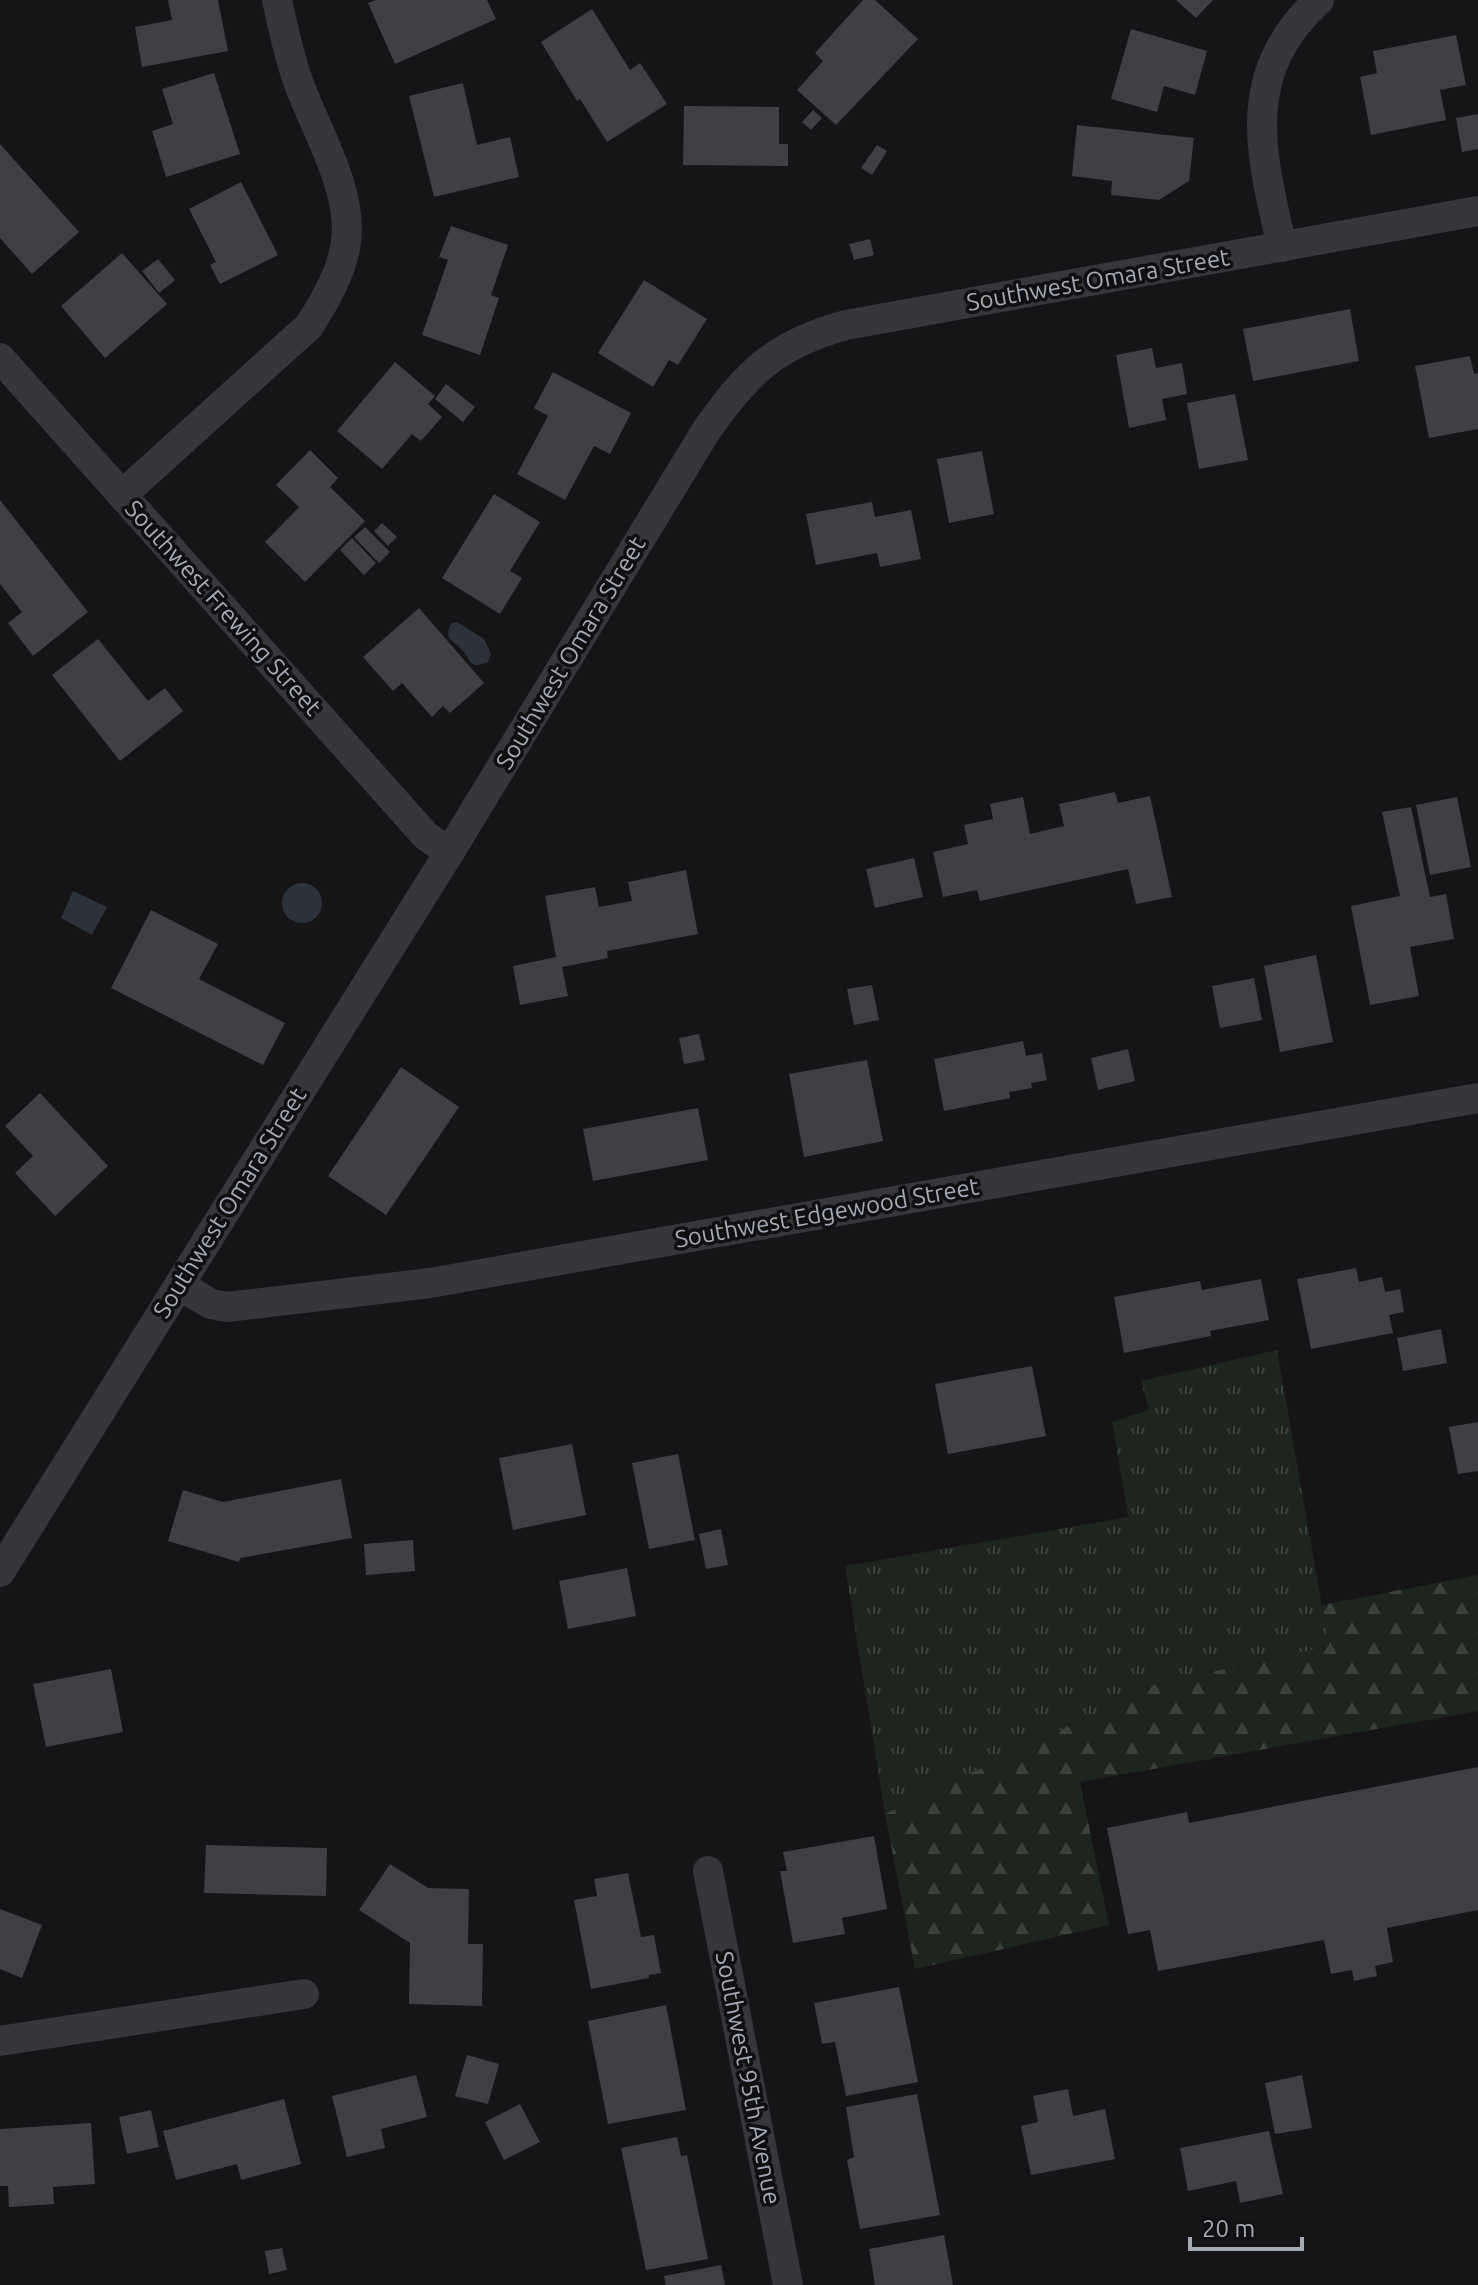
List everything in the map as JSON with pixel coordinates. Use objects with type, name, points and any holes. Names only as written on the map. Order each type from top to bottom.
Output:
[{"type":"street","points":[[122,495],[309,326],[328,297],[341,260],[347,219],[340,186],[298,81],[277,0]]},
{"type":"street","points":[[1282,247],[1262,145],[1262,97],[1284,44],[1299,21],[1319,0]]},
{"type":"street","name":"Southwest Omara Street","points":[[0,1572],[449,853],[706,431],[730,397],[777,352],[822,331],[846,325],[1478,211]]},
{"type":"street","name":"Southwest Frewing Street","points":[[0,358],[425,835],[449,853]]},
{"type":"street","name":"Southwest Edgewood Street","points":[[179,1285],[211,1304],[227,1307],[430,1283],[1478,1098]]},
{"type":"street","name":"Southwest 95th Avenue","points":[[708,1871],[788,2285]]},
{"type":"street","points":[[0,2041],[304,1994]]},
{"type":"green space","points":[[1277,1350],[1329,1646],[1157,1684],[885,1814],[845,1566],[1128,1517],[1112,1422],[1149,1410],[1141,1381]]},
{"type":"green space","points":[[1478,1575],[1478,1711],[1080,1782],[1109,1925],[915,1969],[885,1814],[1157,1684],[1329,1646],[1322,1605]]},
{"type":"shaded area","points":[[457,622],[484,639],[491,654],[488,662],[473,665],[450,638],[449,628]]},
{"type":"shaded area","points":[[302,883],[316,889],[322,903],[316,917],[302,923],[288,917],[282,903],[288,889]]},
{"type":"shaded area","points":[[73,891],[107,907],[92,935],[61,918]]},
{"type":"building","points":[[168,0],[218,0],[228,51],[142,67],[135,27],[172,20]]},
{"type":"building","points":[[376,0],[487,0],[496,19],[395,64],[368,3]]},
{"type":"building","points":[[863,0],[875,0],[918,39],[836,125],[797,90],[823,61],[815,53]]},
{"type":"building","points":[[1176,0],[1213,0],[1196,18]]},
{"type":"building","points":[[592,9],[630,70],[640,63],[667,104],[607,142],[580,99],[577,101],[541,42]]},
{"type":"building","points":[[1131,29],[1207,51],[1195,95],[1164,86],[1157,112],[1111,99]]},
{"type":"building","points":[[1456,35],[1466,85],[1440,90],[1446,120],[1371,135],[1360,77],[1377,73],[1373,51]]},
{"type":"building","points":[[214,73],[240,154],[166,177],[152,131],[173,124],[162,89]]},
{"type":"building","points":[[463,83],[477,145],[510,137],[519,177],[434,197],[409,96]]},
{"type":"building","points":[[684,106],[779,107],[779,144],[788,144],[788,166],[683,165]]},
{"type":"building","points":[[813,110],[822,118],[811,130],[802,122]]},
{"type":"building","points":[[1478,114],[1478,149],[1462,152],[1456,118]]},
{"type":"building","points":[[1077,125],[1194,138],[1189,181],[1159,200],[1111,195],[1112,181],[1072,176]]},
{"type":"building","points":[[0,144],[79,232],[32,274],[0,238]]},
{"type":"building","points":[[877,145],[887,151],[872,175],[861,168]]},
{"type":"building","points":[[241,182],[278,255],[220,284],[210,265],[216,262],[189,209]]},
{"type":"building","points":[[451,226],[508,245],[491,295],[499,298],[480,355],[422,335],[448,260],[439,257]]},
{"type":"building","points":[[870,239],[874,255],[854,260],[849,244]]},
{"type":"building","points":[[122,253],[167,304],[105,358],[61,306]]},
{"type":"building","points":[[158,259],[175,280],[159,293],[142,271]]},
{"type":"building","points":[[644,280],[707,319],[678,365],[669,360],[653,387],[598,353]]},
{"type":"building","points":[[1350,309],[1359,361],[1253,381],[1243,329]]},
{"type":"building","points":[[1152,348],[1156,368],[1182,363],[1187,394],[1162,399],[1166,420],[1129,428],[1116,355]]},
{"type":"building","points":[[1470,356],[1474,374],[1478,373],[1478,429],[1429,438],[1415,366]]},
{"type":"building","points":[[395,362],[435,396],[428,404],[442,417],[421,441],[412,434],[382,469],[337,431]]},
{"type":"building","points":[[553,372],[631,413],[610,454],[594,446],[565,500],[517,474],[548,416],[534,408]]},
{"type":"building","points":[[446,384],[475,407],[463,422],[435,399]]},
{"type":"building","points":[[1235,394],[1248,460],[1199,469],[1187,403]]},
{"type":"building","points":[[310,450],[338,478],[330,487],[365,521],[305,582],[265,542],[299,507],[276,485]]},
{"type":"building","points":[[982,451],[994,514],[949,523],[937,459]]},
{"type":"building","points":[[494,494],[540,522],[510,571],[522,578],[500,614],[442,578]]},
{"type":"building","points":[[0,500],[88,612],[33,656],[8,623],[22,612],[0,584]]},
{"type":"building","points":[[872,502],[875,517],[911,510],[921,559],[880,567],[877,553],[816,565],[806,514]]},
{"type":"building","points":[[382,523],[397,537],[388,546],[374,531]]},
{"type":"building","points":[[365,527],[390,552],[379,563],[354,537]]},
{"type":"building","points":[[352,538],[376,563],[364,575],[340,550]]},
{"type":"building","points":[[419,608],[484,683],[450,713],[443,706],[432,717],[402,683],[393,691],[363,657]]},
{"type":"building","points":[[98,639],[148,701],[165,688],[183,711],[120,761],[52,675]]},
{"type":"building","points":[[1115,792],[1118,803],[1150,796],[1172,897],[1136,904],[1128,869],[980,901],[977,890],[943,897],[933,852],[968,844],[964,825],[993,819],[990,804],[1023,797],[1030,834],[1064,826],[1059,804]]},
{"type":"building","points":[[1457,797],[1471,867],[1430,875],[1416,805]]},
{"type":"building","points":[[1411,807],[1430,897],[1446,894],[1454,939],[1410,947],[1419,996],[1370,1005],[1351,906],[1400,896],[1382,812]]},
{"type":"building","points":[[914,858],[923,897],[875,908],[866,869]]},
{"type":"building","points":[[686,870],[698,934],[607,951],[608,958],[562,967],[568,996],[520,1005],[513,966],[556,957],[545,896],[595,887],[599,907],[632,901],[628,882]]},
{"type":"building","points":[[151,910],[218,944],[199,979],[285,1023],[263,1065],[111,988]]},
{"type":"building","points":[[1316,955],[1333,1042],[1280,1052],[1264,966]]},
{"type":"building","points":[[1254,978],[1262,1020],[1220,1028],[1212,986]]},
{"type":"building","points":[[872,985],[879,1020],[854,1025],[847,989]]},
{"type":"building","points":[[699,1034],[705,1060],[684,1064],[679,1038]]},
{"type":"building","points":[[1023,1041],[1026,1056],[1042,1053],[1047,1080],[1031,1083],[1032,1088],[1009,1092],[1010,1098],[944,1111],[934,1059]]},
{"type":"building","points":[[1128,1049],[1135,1081],[1098,1090],[1091,1058]]},
{"type":"building","points":[[867,1060],[883,1141],[804,1157],[789,1074]]},
{"type":"building","points":[[401,1067],[459,1107],[386,1215],[328,1176]]},
{"type":"building","points":[[40,1093],[108,1166],[55,1216],[15,1173],[33,1156],[5,1126]]},
{"type":"building","points":[[698,1108],[708,1160],[593,1181],[583,1129]]},
{"type":"building","points":[[1356,1268],[1359,1282],[1382,1277],[1385,1292],[1400,1289],[1404,1312],[1389,1315],[1393,1333],[1311,1349],[1297,1279]]},
{"type":"building","points":[[1261,1279],[1269,1320],[1210,1331],[1211,1336],[1124,1353],[1114,1297],[1200,1281],[1202,1290]]},
{"type":"building","points":[[1441,1329],[1447,1363],[1403,1371],[1397,1338]]},
{"type":"building","points":[[1032,1366],[1046,1436],[948,1454],[935,1384]]},
{"type":"building","points":[[1478,1422],[1478,1471],[1458,1474],[1449,1427]]},
{"type":"building","points":[[572,1444],[586,1515],[513,1530],[499,1458]]},
{"type":"building","points":[[678,1454],[695,1540],[649,1549],[632,1463]]},
{"type":"building","points":[[341,1479],[352,1538],[240,1558],[239,1562],[168,1541],[183,1490],[223,1502]]},
{"type":"building","points":[[721,1529],[728,1565],[706,1569],[699,1534]]},
{"type":"building","points":[[413,1540],[415,1571],[366,1575],[364,1544]]},
{"type":"building","points":[[627,1568],[636,1616],[568,1629],[559,1581]]},
{"type":"building","points":[[111,1669],[123,1732],[46,1747],[33,1684]]},
{"type":"building","points":[[1478,1767],[1478,1910],[1387,1928],[1393,1962],[1375,1966],[1377,1976],[1354,1981],[1352,1970],[1331,1974],[1324,1940],[1158,1971],[1150,1930],[1128,1934],[1107,1828],[1187,1812],[1189,1823]]},
{"type":"building","points":[[874,1836],[887,1909],[842,1918],[845,1934],[793,1943],[780,1871],[787,1871],[783,1852]]},
{"type":"building","points":[[206,1845],[327,1848],[326,1896],[204,1893]]},
{"type":"building","points":[[390,1864],[428,1888],[469,1889],[468,1944],[483,1944],[482,2006],[409,2004],[410,1943],[359,1910]]},
{"type":"building","points":[[628,1873],[641,1937],[654,1935],[661,1973],[591,1989],[574,1900],[597,1896],[594,1879]]},
{"type":"building","points":[[0,1909],[42,1925],[22,1978],[0,1969]]},
{"type":"building","points":[[899,1987],[918,2082],[846,2096],[835,2042],[822,2044],[814,2003]]},
{"type":"building","points":[[666,2005],[686,2110],[608,2124],[588,2021]]},
{"type":"building","points":[[467,2055],[499,2064],[488,2104],[455,2096]]},
{"type":"building","points":[[416,2075],[427,2117],[381,2129],[385,2148],[347,2157],[332,2096]]},
{"type":"building","points":[[1302,2075],[1312,2128],[1275,2134],[1265,2083]]},
{"type":"building","points":[[1068,2089],[1073,2116],[1105,2109],[1115,2159],[1031,2175],[1021,2126],[1038,2122],[1033,2096]]},
{"type":"building","points":[[917,2094],[940,2215],[860,2229],[847,2160],[854,2157],[846,2107]]},
{"type":"building","points":[[284,2099],[301,2164],[241,2180],[237,2164],[176,2180],[163,2131]]},
{"type":"building","points":[[520,2104],[540,2142],[504,2160],[485,2122]]},
{"type":"building","points":[[151,2110],[159,2147],[127,2154],[119,2117]]},
{"type":"building","points":[[91,2123],[95,2184],[53,2187],[54,2204],[9,2207],[8,2186],[0,2186],[0,2129]]},
{"type":"building","points":[[1269,2131],[1283,2194],[1240,2203],[1236,2181],[1188,2191],[1180,2148]]},
{"type":"building","points":[[677,2137],[681,2156],[687,2155],[708,2259],[646,2270],[621,2148]]},
{"type":"building","points":[[944,2235],[953,2285],[875,2285],[869,2249]]},
{"type":"building","points":[[282,2248],[287,2270],[269,2274],[265,2251]]},
{"type":"building","points":[[721,2265],[725,2285],[666,2285],[664,2276]]}]
